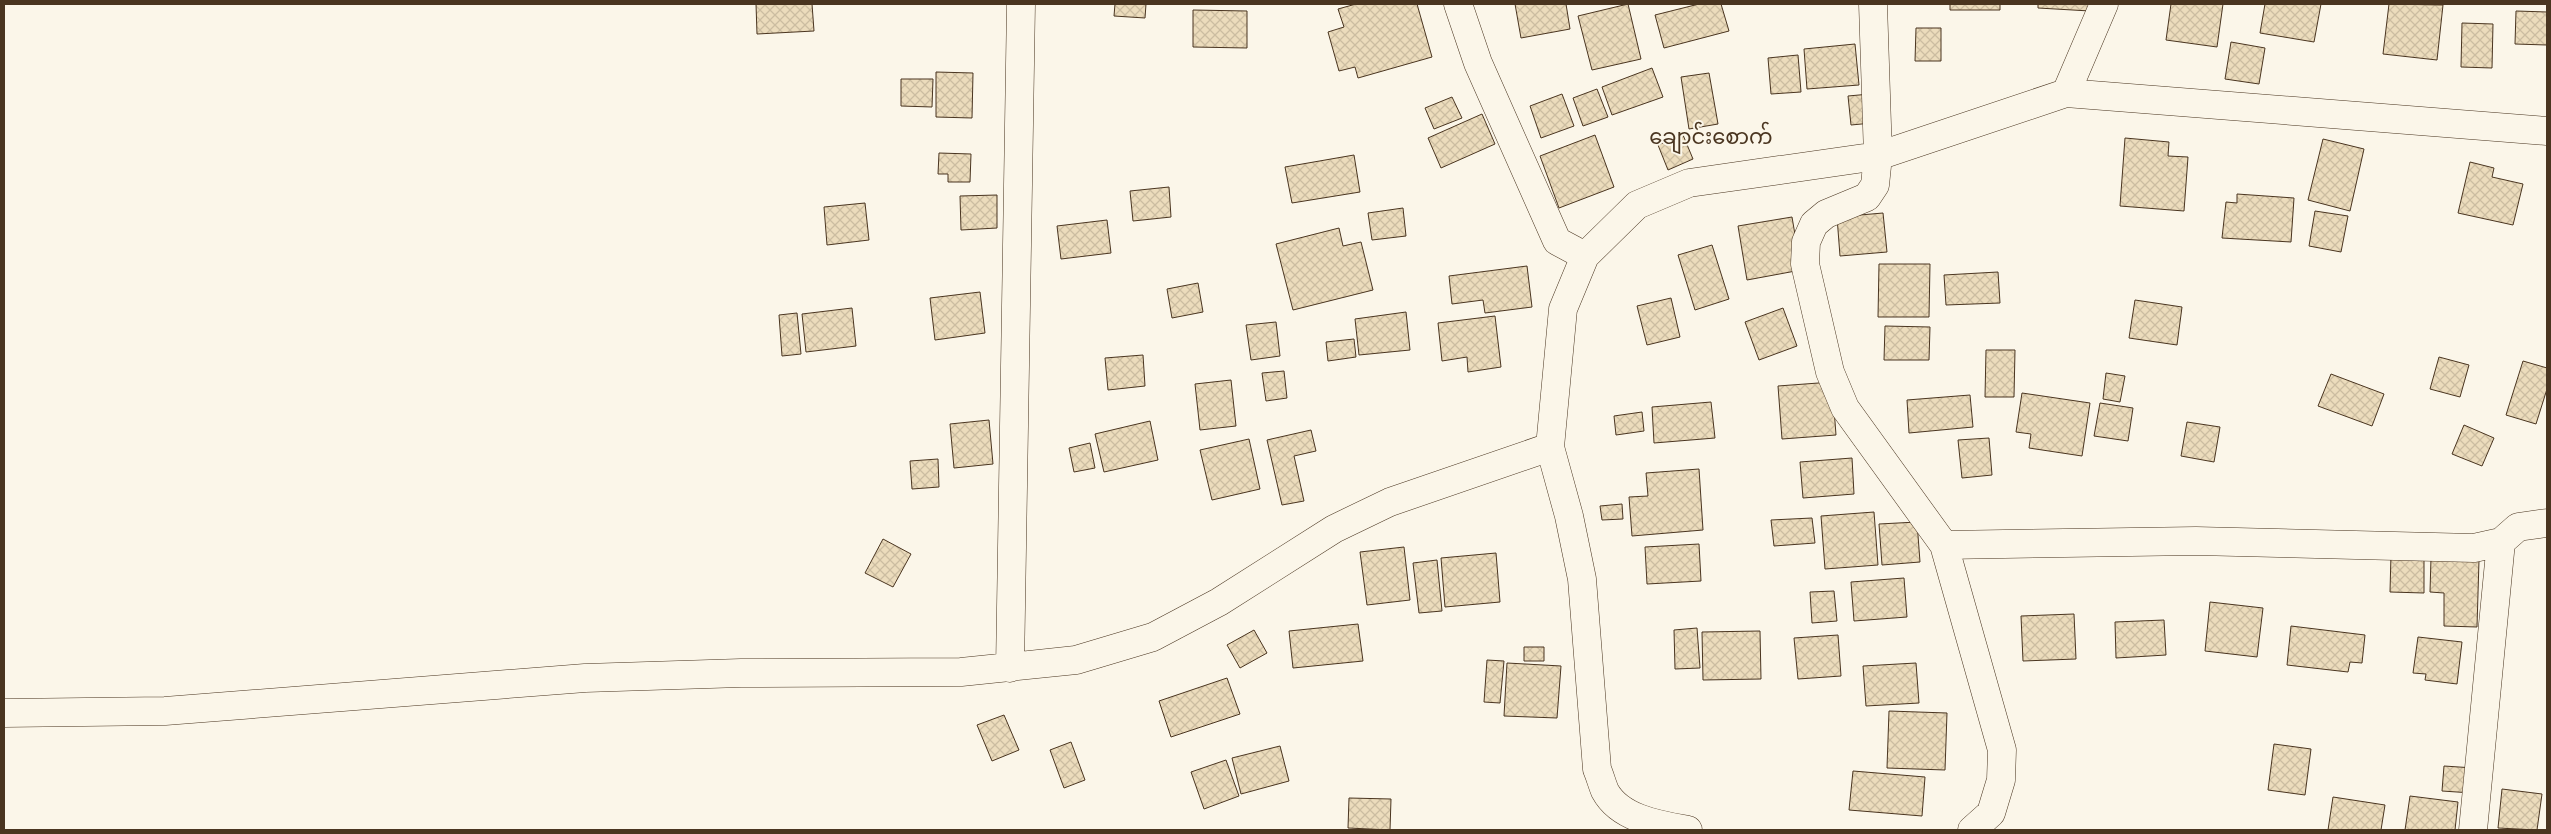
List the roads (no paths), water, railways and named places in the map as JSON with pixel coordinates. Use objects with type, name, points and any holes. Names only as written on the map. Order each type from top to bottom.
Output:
[{"type":"street","points":[[1010,668],[1021,4]]},
{"type":"street","points":[[1458,4],[1478,63],[1556,241],[1585,256]]},
{"type":"street","points":[[1873,4],[1878,156],[1875,185],[1867,196],[1826,214],[1814,224],[1806,242],[1805,264],[1830,372],[1845,408],[1944,545],[2002,750],[2001,780],[1991,814],[1972,830]]},
{"type":"street","points":[[2066,92],[2104,4]]},
{"type":"street","points":[[1688,830],[1665,826],[1625,813],[1606,793],[1597,769],[1582,579],[1569,516],[1550,446],[1563,309],[1585,256],[1637,205],[1689,183],[1878,156],[2066,92],[2547,131]]},
{"type":"street","points":[[4,713],[165,711],[585,678],[741,673],[961,672],[1076,660],[1153,637],[1219,602],[1334,529],[1390,502],[1550,446]]},
{"type":"street","points":[[1944,545],[2196,541],[2474,548],[2501,542],[2518,527],[2547,523]]},
{"type":"street","points":[[2473,830],[2501,542]]},
{"type":"district","name":"ချောင်းစောက်","points":[[1711,137]]}]
